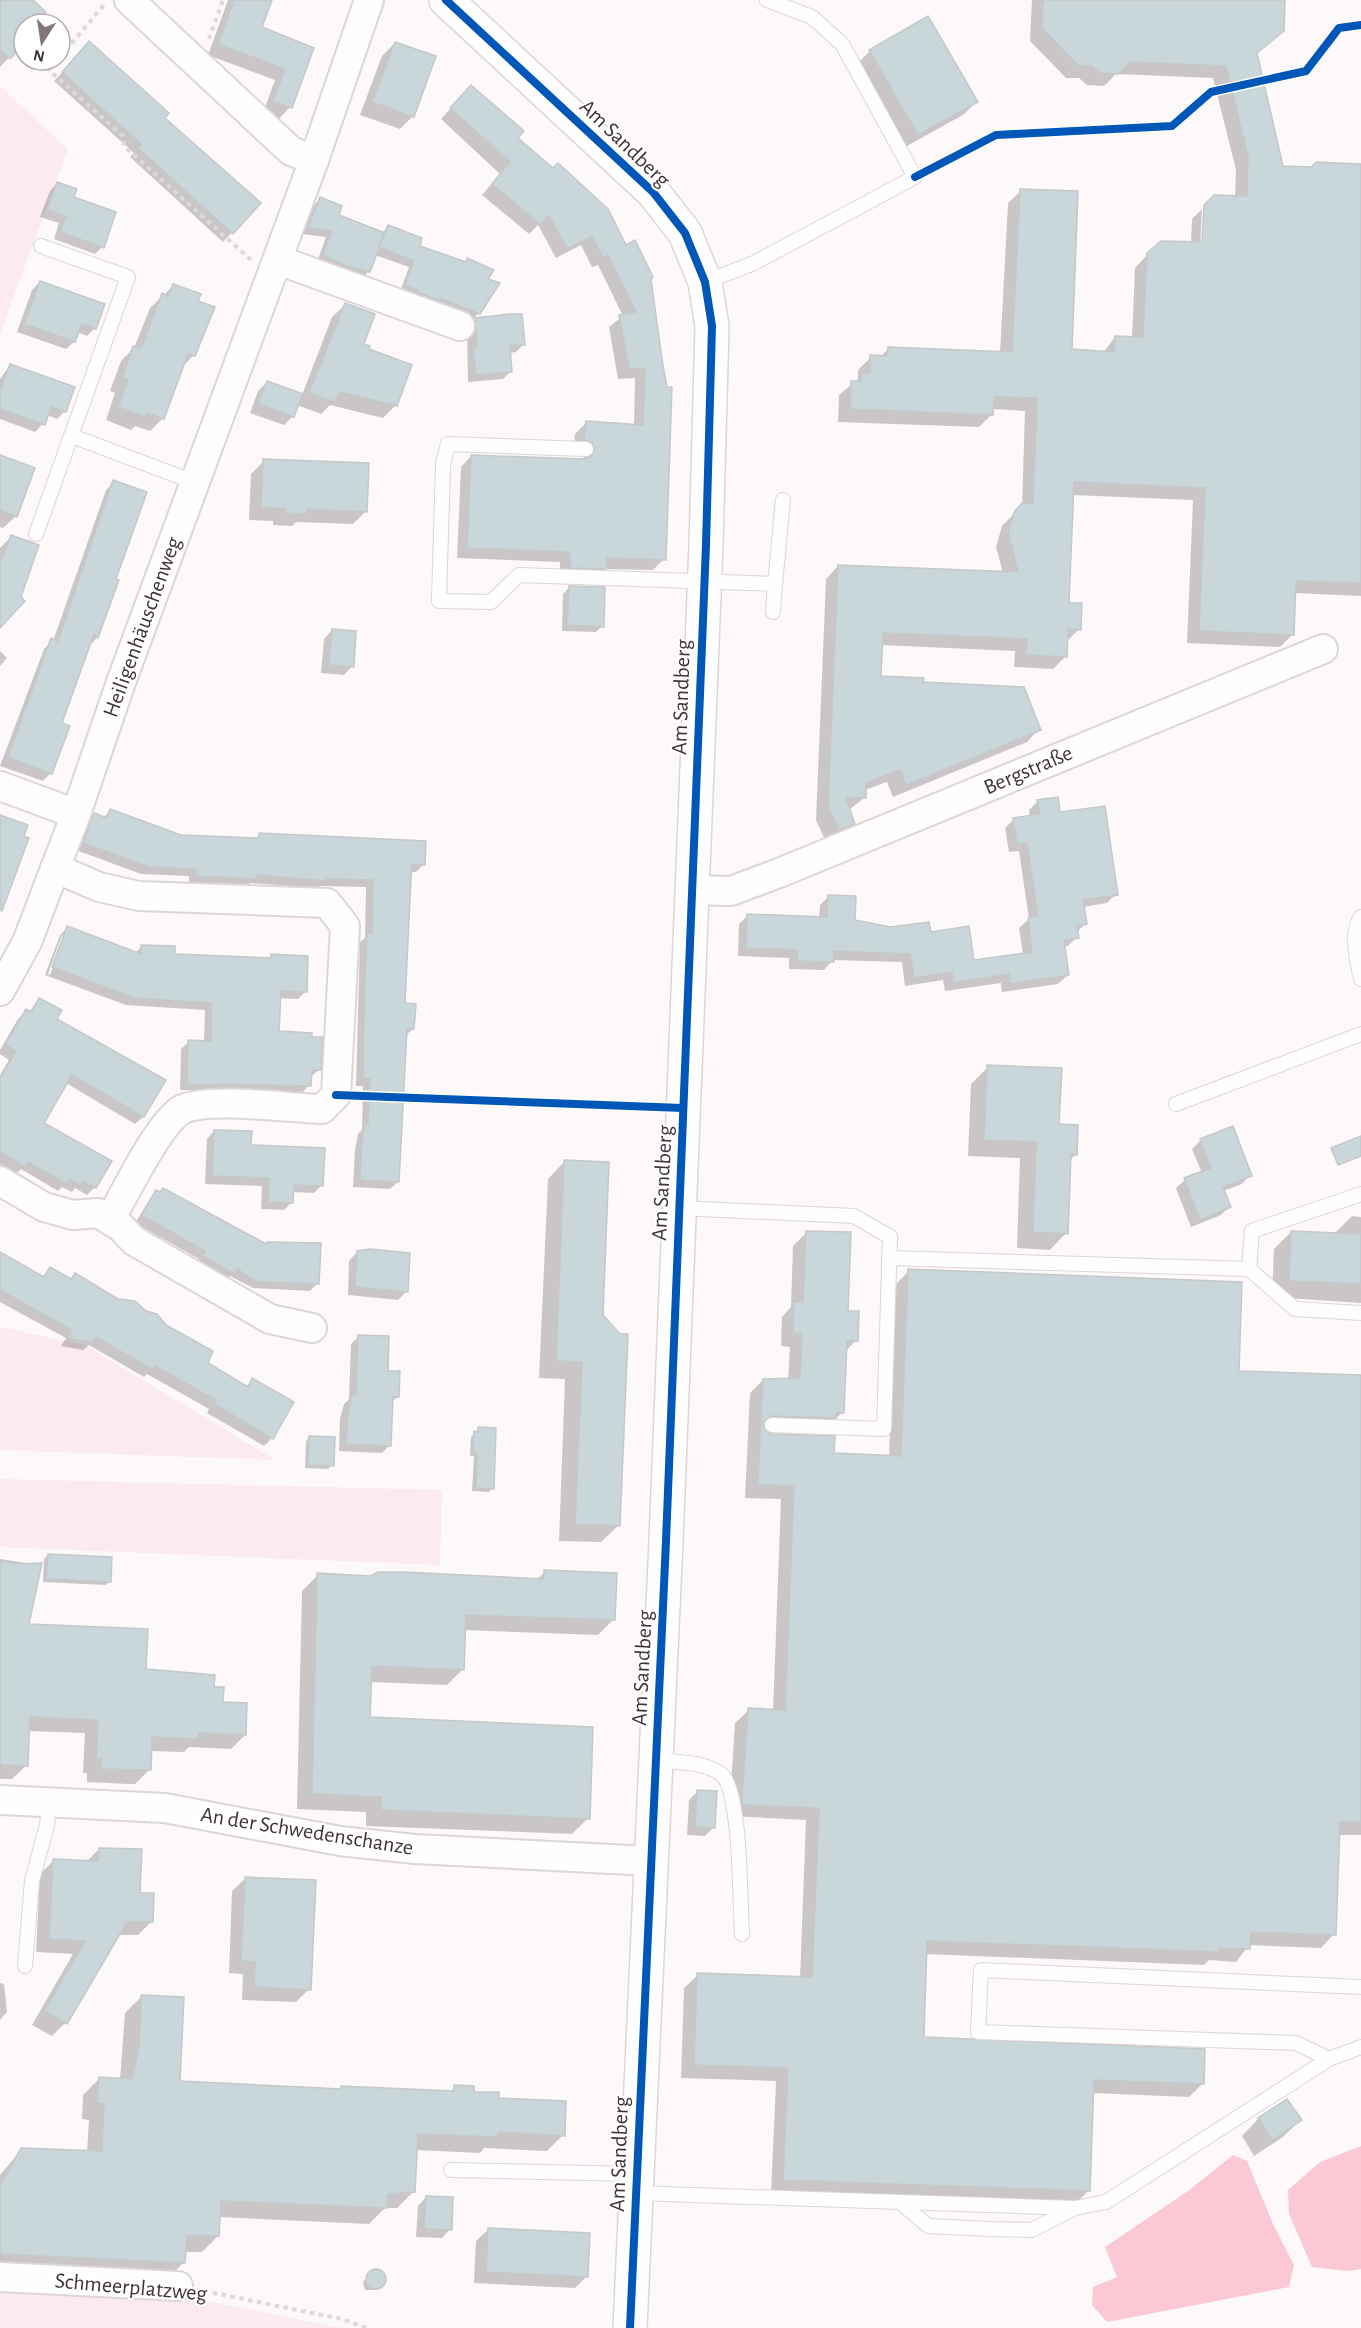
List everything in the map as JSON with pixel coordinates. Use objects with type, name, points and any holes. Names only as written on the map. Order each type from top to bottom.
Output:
[{"type":"main road","name":"Am Sandberg","points":[[446,0],[653,192],[685,233],[705,282],[712,326],[692,890],[630,2328]]},
{"type":"street","points":[[129,0],[291,151],[314,160]]},
{"type":"street","name":"Heiligenhäuschenweg","points":[[0,991],[27,942],[76,814],[194,482],[314,160],[369,0]]},
{"type":"street","points":[[276,264],[460,326]]},
{"type":"street","name":"Bergstraße","points":[[692,890],[731,891],[1323,649]]},
{"type":"street","points":[[0,786],[76,814]]},
{"type":"street","points":[[55,868],[99,887],[139,896],[327,903],[345,926],[336,1095],[321,1109],[205,1104],[183,1109],[165,1124],[110,1220]]},
{"type":"street","points":[[0,1181],[44,1207],[73,1215],[98,1213],[121,1227],[134,1241],[270,1319],[312,1328]]},
{"type":"street","name":"An der Schwedenschanze","points":[[0,1800],[165,1808],[340,1840],[415,1849],[650,1860]]},
{"type":"street","name":"Schmeerplatzweg","points":[[0,2277],[178,2286]]},
{"type":"lane","points":[[705,282],[754,263],[915,177],[842,45],[812,17],[767,0]]},
{"type":"lane","points":[[36,534],[128,277],[41,246]]},
{"type":"lane","points":[[72,436],[194,482]]},
{"type":"lane","points":[[586,448],[448,444],[443,464],[439,601],[491,602],[519,575],[775,584]]},
{"type":"lane","points":[[772,612],[783,500]]},
{"type":"lane","points":[[1361,917],[1357,923],[1356,954],[1361,979]]},
{"type":"lane","points":[[1176,1104],[1361,1034]]},
{"type":"lane","points":[[1249,1269],[1252,1231],[1361,1194]]},
{"type":"lane","points":[[678,1208],[854,1216],[890,1237],[884,1429],[772,1425]]},
{"type":"lane","points":[[889,1258],[1249,1269],[1295,1309],[1361,1313]]},
{"type":"lane","points":[[655,1760],[703,1766],[723,1775],[731,1790],[736,1816],[742,1934]]},
{"type":"lane","points":[[25,1966],[32,1881],[47,1825],[49,1802]]},
{"type":"lane","points":[[1329,2059],[1296,2043],[978,2032],[981,1970],[1361,1987]]},
{"type":"lane","points":[[451,2170],[901,2203],[1075,2208],[1106,2202],[1329,2059],[1361,2047]]},
{"type":"lane","points":[[901,2203],[928,2226],[1021,2230],[1032,2230],[1075,2208]]},
{"type":"path","points":[[72,43],[108,0]]},
{"type":"path","points":[[195,61],[204,52],[224,0]]},
{"type":"path","points":[[51,72],[123,136],[124,146],[252,262],[276,264]]},
{"type":"shaded area","points":[[0,87],[68,149],[0,334]]},
{"type":"shaded area","points":[[0,1327],[85,1345],[275,1460],[0,1450]]},
{"type":"shaded area","points":[[0,1479],[442,1490],[440,1565],[0,1547]]},
{"type":"shaded area","points":[[1361,2146],[1361,2269],[1347,2271],[1312,2267],[1289,2214],[1288,2190],[1320,2162]]},
{"type":"shaded area","points":[[1233,2155],[1247,2161],[1273,2224],[1294,2265],[1289,2287],[1107,2322],[1092,2305],[1093,2287],[1117,2277],[1105,2247],[1188,2191]]},
{"type":"shaded area","points":[[0,2289],[177,2295],[340,2328],[0,2328]]},
{"type":"building","points":[[0,0],[33,0],[46,12],[12,12],[12,57],[10,59],[0,50]]},
{"type":"building","points":[[234,0],[272,0],[262,27],[314,48],[292,108],[273,101],[285,69],[218,44]]},
{"type":"building","points":[[1043,0],[1285,0],[1284,31],[1257,53],[1283,166],[1311,167],[1317,162],[1361,164],[1361,583],[1296,581],[1294,635],[1199,631],[1205,488],[1074,482],[1069,603],[1082,603],[1081,630],[1068,629],[1067,657],[1026,655],[1027,639],[883,633],[881,676],[924,678],[923,682],[1024,687],[1041,730],[906,785],[900,770],[866,783],[866,798],[846,798],[855,824],[839,830],[828,806],[838,565],[1018,572],[1008,533],[1014,512],[1022,503],[1033,504],[1037,398],[994,397],[993,415],[850,409],[851,381],[861,381],[861,373],[870,373],[870,355],[887,356],[888,347],[1012,352],[1020,189],[1078,191],[1072,349],[1114,352],[1115,336],[1143,337],[1147,253],[1161,241],[1202,242],[1204,205],[1214,195],[1247,196],[1248,157],[1226,66],[1131,62],[1118,74],[1099,73],[1092,66],[1079,66],[1042,28]]},
{"type":"building","points":[[928,16],[978,102],[918,135],[869,50]]},
{"type":"building","points":[[89,41],[169,113],[165,118],[261,203],[233,234],[138,148],[141,144],[62,72],[72,72],[72,61]]},
{"type":"building","points":[[395,42],[436,56],[414,117],[372,102]]},
{"type":"building","points":[[471,85],[524,131],[518,138],[553,168],[558,163],[608,209],[626,245],[635,240],[653,277],[651,279],[663,366],[667,387],[672,387],[666,560],[607,558],[606,569],[570,568],[570,552],[467,548],[471,455],[583,459],[590,457],[595,449],[591,442],[584,440],[586,421],[643,425],[645,368],[629,369],[619,315],[636,312],[608,255],[603,258],[592,236],[567,249],[549,215],[541,225],[492,184],[510,162],[450,108]]},
{"type":"building","points":[[57,182],[77,189],[74,197],[116,212],[104,248],[60,232],[66,216],[47,210]]},
{"type":"building","points":[[320,197],[342,206],[339,215],[385,233],[370,272],[346,266],[323,255],[332,231],[308,228]]},
{"type":"building","points":[[388,225],[422,238],[420,246],[466,262],[467,258],[494,270],[488,279],[500,283],[480,314],[440,298],[439,300],[416,292],[417,290],[405,285],[414,261],[379,247]]},
{"type":"building","points":[[40,281],[105,304],[96,329],[82,324],[75,342],[24,324]]},
{"type":"building","points":[[173,284],[201,294],[198,301],[215,307],[195,356],[188,354],[164,419],[147,413],[145,417],[118,407],[128,380],[122,378],[133,346],[141,349],[162,293],[168,296]]},
{"type":"building","points":[[345,303],[375,314],[364,344],[370,346],[369,349],[412,365],[397,406],[339,392],[335,402],[309,393]]},
{"type":"building","points":[[522,314],[525,345],[510,346],[512,372],[476,375],[473,348],[477,348],[475,318]]},
{"type":"building","points":[[10,364],[75,387],[66,412],[51,407],[45,425],[0,409],[0,390]]},
{"type":"building","points":[[267,381],[303,394],[294,417],[258,404]]},
{"type":"building","points":[[0,455],[35,468],[17,517],[0,510]]},
{"type":"building","points":[[263,459],[369,463],[367,512],[307,509],[307,514],[285,513],[286,509],[261,507]]},
{"type":"building","points":[[113,480],[147,492],[98,638],[94,634],[62,723],[70,726],[52,774],[8,757],[51,638],[58,641]]},
{"type":"building","points":[[11,535],[39,545],[21,597],[25,601],[0,628],[0,564]]},
{"type":"building","points":[[569,586],[605,587],[604,627],[567,625]]},
{"type":"building","points":[[332,629],[356,631],[354,667],[329,665]]},
{"type":"building","points":[[1058,797],[1060,812],[1105,806],[1118,895],[1083,900],[1087,924],[1077,926],[1079,938],[1064,940],[1069,975],[1010,984],[1009,974],[953,983],[952,972],[914,978],[910,954],[834,951],[834,962],[797,961],[798,950],[746,948],[747,914],[827,917],[828,895],[856,896],[855,920],[890,927],[929,922],[931,932],[969,926],[974,960],[1032,952],[1028,918],[1038,916],[1027,843],[1017,844],[1013,818],[1040,814],[1037,800]]},
{"type":"building","points":[[110,809],[181,835],[259,838],[259,833],[426,841],[425,865],[412,865],[405,1003],[416,1004],[414,1029],[407,1029],[399,1182],[360,1180],[362,1141],[365,1124],[368,1124],[370,1079],[363,1078],[364,1004],[367,933],[372,933],[373,880],[326,879],[326,881],[257,875],[257,879],[196,876],[196,869],[149,867],[83,843],[94,813],[107,818]]},
{"type":"building","points":[[0,815],[28,825],[24,836],[29,838],[2,911],[0,910]]},
{"type":"building","points":[[67,926],[141,954],[141,945],[175,946],[175,954],[271,958],[271,954],[308,956],[307,992],[281,991],[279,1031],[312,1033],[312,1037],[323,1037],[321,1070],[312,1070],[311,1086],[187,1084],[188,1040],[211,1041],[211,1003],[134,998],[52,967]]},
{"type":"building","points":[[39,998],[62,1010],[57,1019],[166,1080],[144,1117],[72,1075],[44,1123],[112,1161],[96,1188],[83,1181],[81,1185],[70,1180],[67,1184],[28,1162],[25,1167],[0,1152],[0,1078],[16,1051],[5,1045],[26,1009],[31,1012]]},
{"type":"building","points":[[987,1065],[1062,1068],[1059,1124],[1078,1125],[1077,1155],[1071,1154],[1068,1234],[1033,1232],[1036,1142],[984,1140]]},
{"type":"building","points":[[1233,1126],[1252,1176],[1223,1187],[1231,1207],[1200,1220],[1184,1178],[1211,1168],[1200,1139]]},
{"type":"building","points":[[214,1130],[252,1131],[251,1145],[325,1148],[323,1186],[294,1185],[293,1203],[268,1202],[269,1178],[212,1176]]},
{"type":"building","points":[[1361,1136],[1361,1156],[1338,1165],[1331,1148]]},
{"type":"building","points":[[564,1160],[609,1162],[603,1315],[620,1334],[628,1334],[620,1526],[575,1524],[582,1362],[556,1361]]},
{"type":"building","points":[[163,1188],[266,1244],[267,1242],[321,1243],[319,1284],[258,1282],[237,1269],[235,1274],[203,1256],[205,1251],[141,1215],[156,1190],[160,1192]]},
{"type":"building","points":[[806,1231],[851,1232],[848,1311],[859,1311],[858,1341],[847,1341],[844,1413],[836,1413],[836,1418],[772,1416],[765,1420],[763,1425],[767,1432],[772,1434],[835,1436],[834,1453],[901,1456],[908,1269],[1242,1282],[1239,1371],[1361,1375],[1361,1822],[1340,1822],[1336,1935],[1251,1932],[1250,1949],[1219,1948],[1219,1952],[927,1941],[924,2037],[1205,2049],[1204,2084],[1094,2080],[1090,2191],[783,2180],[788,2068],[694,2065],[697,1973],[812,1977],[819,1808],[742,1805],[748,1708],[785,1710],[794,1486],[758,1485],[760,1436],[763,1379],[800,1378],[802,1334],[793,1333],[794,1302],[803,1302]]},
{"type":"building","points":[[1291,1231],[1361,1234],[1361,1284],[1289,1281]]},
{"type":"building","points":[[370,1249],[410,1253],[408,1292],[355,1287],[357,1251]]},
{"type":"building","points":[[0,1252],[44,1277],[50,1267],[71,1279],[75,1273],[118,1299],[135,1301],[146,1311],[157,1314],[166,1325],[213,1351],[208,1363],[248,1387],[252,1378],[294,1402],[273,1439],[214,1404],[216,1400],[155,1366],[153,1370],[96,1337],[92,1343],[68,1338],[72,1330],[0,1290]]},
{"type":"building","points":[[358,1335],[389,1336],[388,1371],[400,1371],[399,1397],[393,1397],[391,1446],[346,1444],[348,1408],[350,1408],[351,1395],[356,1395]]},
{"type":"building","points":[[478,1427],[496,1428],[494,1489],[476,1488],[477,1453],[473,1453],[474,1431],[478,1432]]},
{"type":"building","points":[[309,1436],[335,1437],[334,1466],[308,1465]]},
{"type":"building","points":[[48,1554],[112,1557],[111,1582],[46,1579]]},
{"type":"building","points":[[0,1561],[18,1564],[42,1563],[29,1624],[148,1629],[146,1669],[215,1675],[214,1687],[224,1687],[223,1702],[247,1703],[246,1735],[199,1733],[199,1739],[152,1737],[151,1770],[101,1769],[101,1759],[96,1760],[98,1720],[30,1717],[28,1766],[0,1765]]},
{"type":"building","points":[[544,1570],[617,1573],[615,1620],[466,1615],[464,1670],[372,1666],[370,1717],[593,1727],[590,1819],[381,1810],[381,1797],[312,1794],[317,1573],[371,1576],[378,1572],[403,1572],[544,1579]]},
{"type":"building","points":[[697,1790],[717,1791],[715,1828],[695,1827]]},
{"type":"building","points":[[99,1848],[142,1849],[140,1893],[154,1893],[153,1922],[127,1922],[67,2024],[44,2011],[85,1941],[49,1939],[53,1859],[98,1861]]},
{"type":"building","points":[[245,1877],[316,1880],[311,1990],[254,1987],[255,1962],[241,1961]]},
{"type":"building","points":[[141,1995],[184,1997],[180,2081],[341,2089],[341,2086],[454,2091],[454,2085],[474,2086],[474,2092],[499,2092],[499,2098],[566,2101],[565,2136],[498,2132],[497,2137],[418,2134],[415,2192],[388,2194],[387,2208],[221,2201],[219,2236],[187,2236],[185,2263],[0,2254],[0,2186],[21,2148],[102,2151],[104,2104],[97,2103],[99,2077],[132,2079],[139,2047]]},
{"type":"building","points":[[1287,2099],[1302,2120],[1272,2140],[1258,2118]]},
{"type":"building","points":[[426,2196],[453,2197],[452,2230],[424,2229]]},
{"type":"building","points":[[488,2228],[590,2233],[588,2277],[486,2272]]},
{"type":"building","points":[[376,2269],[383,2272],[386,2279],[383,2286],[376,2289],[369,2286],[366,2279],[369,2272]]},
{"type":"cycle path","points":[[446,0],[653,192],[685,233],[705,282],[712,326],[706,545],[666,1541],[630,2328]]},
{"type":"cycle path","points":[[915,177],[996,135],[1172,126],[1211,92],[1306,71],[1339,28],[1361,25]]},
{"type":"cycle path","points":[[336,1095],[683,1108]]}]
